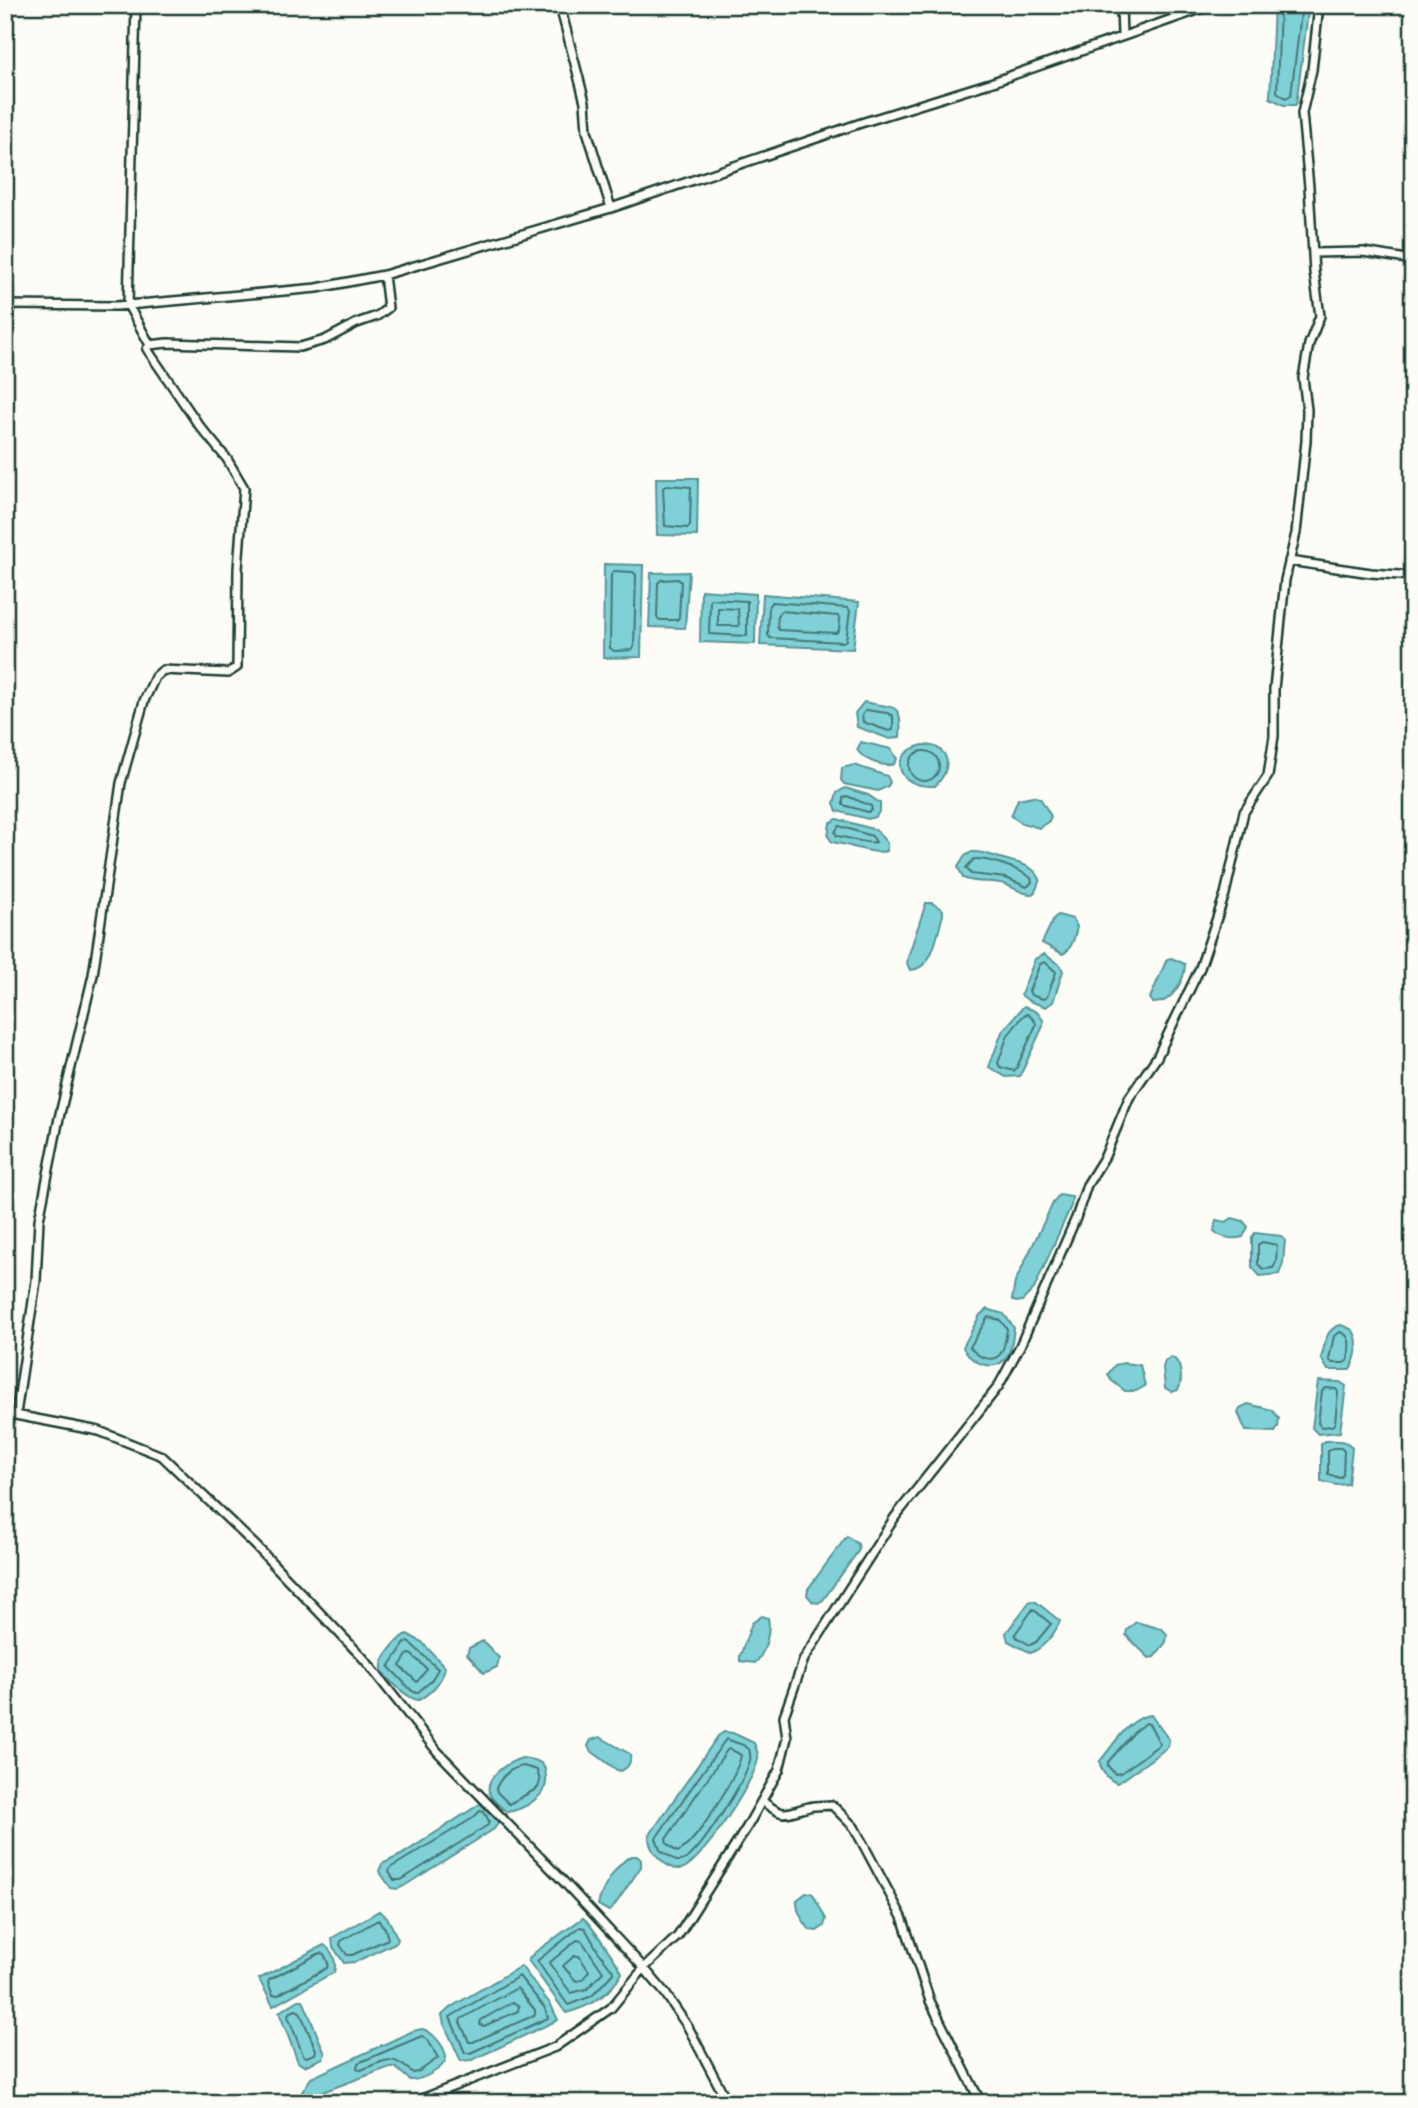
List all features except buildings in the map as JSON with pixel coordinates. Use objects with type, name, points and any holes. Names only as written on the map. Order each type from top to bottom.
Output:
[{"type":"street","points":[[136,5],[128,305],[150,345]]},
{"type":"street","points":[[1121,5],[1122,36]]},
{"type":"street","points":[[5,305],[128,305],[317,288],[384,275],[611,208],[861,123],[993,82],[1212,5]]},
{"type":"street","points":[[411,2103],[555,2047],[611,2008],[643,1968],[678,1936],[779,1770],[786,1738],[784,1717],[804,1659],[895,1517],[998,1387],[1020,1346],[1076,1218],[1087,1185],[1105,1156],[1129,1098],[1157,1058],[1200,968],[1225,894],[1244,812],[1268,776],[1274,736],[1274,689],[1306,441],[1307,410],[1303,378],[1309,344],[1320,316],[1302,113],[1312,70],[1319,5]]},
{"type":"street","points":[[560,6],[585,102],[587,131],[611,208]]},
{"type":"street","points":[[1313,253],[1363,252],[1413,260]]},
{"type":"street","points":[[150,345],[167,343],[300,347],[312,344],[377,316],[388,308],[384,275]]},
{"type":"street","points":[[16,1414],[36,1281],[39,1220],[59,1118],[93,975],[121,783],[144,701],[155,677],[163,670],[228,673],[237,667],[238,569],[244,488],[227,459],[198,424],[149,353],[147,349],[150,345]]},
{"type":"street","points":[[1289,561],[1413,576]]},
{"type":"street","points":[[5,1413],[99,1431],[162,1456],[255,1545],[365,1660],[437,1751],[522,1837],[665,1993],[688,2027],[728,2103]]},
{"type":"street","points":[[762,1801],[789,1815],[810,1807],[832,1805],[854,1827],[902,1917],[930,2001],[981,2103]]},
{"type":"water","points":[[1274,5],[1309,5],[1296,105],[1284,105],[1270,98]]},
{"type":"water","points":[[656,478],[698,478],[697,536],[657,535]]},
{"type":"water","points":[[604,564],[643,565],[641,657],[603,658]]},
{"type":"water","points":[[689,572],[685,628],[649,627],[651,573]]},
{"type":"water","points":[[701,590],[756,594],[755,644],[700,642]]},
{"type":"water","points":[[763,594],[859,602],[853,649],[760,645]]},
{"type":"water","points":[[864,702],[894,708],[900,717],[900,737],[890,739],[857,727],[855,713]]},
{"type":"water","points":[[861,742],[891,749],[897,759],[890,765],[869,760],[857,750]]},
{"type":"water","points":[[923,745],[939,749],[946,759],[945,772],[935,786],[911,782],[900,769],[904,755]]},
{"type":"water","points":[[854,765],[887,776],[890,782],[888,786],[878,791],[844,784],[841,780],[842,768]]},
{"type":"water","points":[[845,788],[868,795],[880,803],[876,817],[868,819],[837,811],[834,803],[837,793]]},
{"type":"water","points":[[1033,796],[1040,798],[1051,816],[1049,821],[1039,828],[1022,823],[1011,816],[1018,799]]},
{"type":"water","points":[[837,819],[876,830],[887,843],[887,851],[832,842],[828,836],[830,823]]},
{"type":"water","points":[[972,852],[1028,867],[1040,879],[1035,892],[1028,894],[1004,884],[963,878],[958,867],[965,856]]},
{"type":"water","points":[[926,903],[932,903],[943,910],[943,915],[929,957],[924,964],[910,970],[908,957]]},
{"type":"water","points":[[1058,915],[1073,919],[1077,927],[1071,946],[1063,954],[1042,943]]},
{"type":"water","points":[[1044,954],[1060,965],[1063,971],[1053,1002],[1046,1007],[1021,995],[1035,959]]},
{"type":"water","points":[[1167,959],[1185,964],[1183,977],[1166,1000],[1153,1003],[1150,998]]},
{"type":"water","points":[[1024,1006],[1037,1012],[1043,1020],[1043,1026],[1020,1076],[1006,1077],[989,1067],[1002,1032]]},
{"type":"water","points":[[1059,1195],[1072,1197],[1071,1206],[1034,1289],[1022,1301],[1016,1302],[1012,1300],[1015,1282]]},
{"type":"water","points":[[1232,1218],[1243,1221],[1248,1227],[1243,1237],[1228,1238],[1214,1231],[1216,1220],[1226,1222]]},
{"type":"water","points":[[1255,1233],[1281,1236],[1285,1241],[1279,1274],[1260,1276],[1252,1267],[1252,1237]]},
{"type":"water","points":[[987,1309],[1004,1314],[1014,1328],[1008,1355],[1003,1361],[991,1365],[977,1362],[963,1347],[980,1315]]},
{"type":"water","points":[[1341,1325],[1355,1334],[1355,1356],[1349,1370],[1328,1370],[1321,1358],[1325,1342],[1331,1330]]},
{"type":"water","points":[[1171,1357],[1179,1367],[1181,1377],[1178,1390],[1172,1392],[1165,1388],[1163,1368],[1165,1361]]},
{"type":"water","points":[[1115,1365],[1140,1365],[1145,1386],[1136,1391],[1125,1391],[1111,1380],[1108,1374]]},
{"type":"water","points":[[1318,1381],[1340,1382],[1346,1386],[1340,1432],[1318,1434],[1312,1428]]},
{"type":"water","points":[[1248,1404],[1272,1410],[1279,1418],[1275,1432],[1246,1431],[1238,1413],[1240,1408]]},
{"type":"water","points":[[1325,1441],[1343,1441],[1352,1448],[1348,1484],[1336,1485],[1321,1481],[1321,1444]]},
{"type":"water","points":[[847,1536],[858,1544],[859,1550],[823,1600],[813,1602],[807,1595],[808,1589]]},
{"type":"water","points":[[1030,1601],[1036,1602],[1060,1621],[1048,1640],[1031,1653],[1008,1641],[1006,1633]]},
{"type":"water","points":[[762,1616],[768,1618],[769,1629],[762,1654],[755,1663],[740,1661],[752,1623]]},
{"type":"water","points":[[1136,1622],[1162,1629],[1167,1634],[1166,1642],[1154,1657],[1149,1658],[1126,1635],[1127,1630]]},
{"type":"water","points":[[407,1634],[422,1642],[445,1667],[436,1686],[419,1700],[398,1688],[382,1669],[390,1649]]},
{"type":"water","points":[[483,1641],[499,1658],[497,1667],[484,1673],[467,1654],[469,1648]]},
{"type":"water","points":[[1151,1715],[1169,1740],[1168,1747],[1124,1779],[1114,1782],[1103,1771],[1100,1761],[1129,1726]]},
{"type":"water","points":[[724,1732],[733,1733],[754,1743],[758,1757],[755,1769],[713,1839],[689,1865],[680,1869],[672,1868],[653,1851],[649,1836],[718,1736]]},
{"type":"water","points":[[600,1737],[630,1754],[630,1762],[626,1768],[617,1770],[590,1750],[588,1746],[591,1740]]},
{"type":"water","points":[[522,1758],[535,1760],[543,1765],[546,1784],[534,1800],[507,1812],[490,1795],[490,1782],[498,1771]]},
{"type":"water","points":[[483,1802],[498,1823],[494,1829],[404,1886],[391,1888],[379,1871],[382,1864],[401,1855]]},
{"type":"water","points":[[631,1856],[637,1856],[641,1860],[641,1867],[609,1911],[598,1905],[602,1892],[615,1871]]},
{"type":"water","points":[[807,1892],[813,1894],[826,1919],[824,1926],[817,1931],[810,1930],[798,1908],[797,1900]]},
{"type":"water","points":[[379,1911],[387,1917],[397,1942],[355,1962],[344,1963],[333,1947],[332,1938]]},
{"type":"water","points":[[583,1918],[622,1973],[598,1999],[566,2013],[528,1960]]},
{"type":"water","points":[[324,1945],[334,1957],[334,1972],[273,2006],[259,1979]]},
{"type":"water","points":[[521,1966],[551,2005],[558,2020],[472,2060],[461,2061],[442,2015]]},
{"type":"water","points":[[303,2000],[325,2054],[323,2058],[304,2066],[298,2062],[279,2012]]},
{"type":"water","points":[[422,2029],[434,2036],[446,2058],[431,2074],[410,2080],[395,2067],[390,2067],[317,2094],[309,2096],[302,2092],[311,2078]]}]
